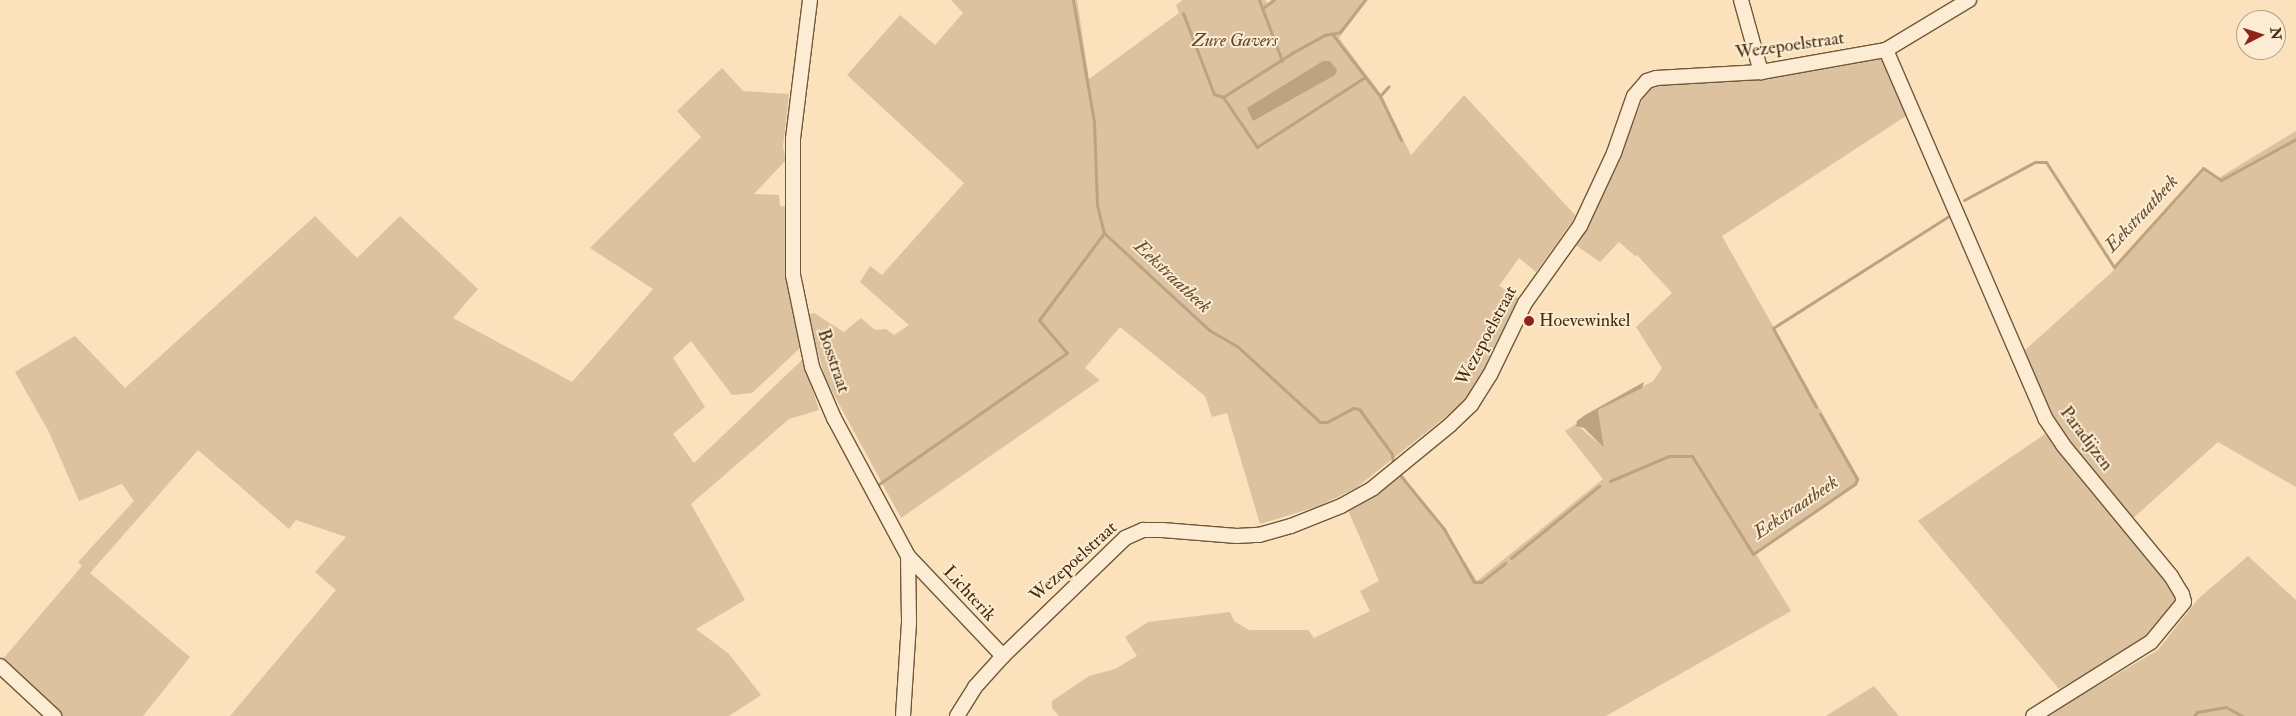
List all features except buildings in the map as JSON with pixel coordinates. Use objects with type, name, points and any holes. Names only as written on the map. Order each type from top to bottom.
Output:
[{"type":"street","name":"Bosstraat","points":[[810,0],[793,142],[792,275],[800,322],[812,367],[834,418],[908,556],[909,623],[903,716]]},
{"type":"street","points":[[1741,0],[1761,72]]},
{"type":"street","name":"Wezepoelstraat","points":[[957,716],[975,687],[1003,656],[1125,538],[1148,530],[1259,535],[1341,506],[1373,488],[1471,405],[1511,337],[1525,303],[1580,226],[1614,154],[1640,86],[1656,78],[1761,72],[1886,50],[1969,0]]},
{"type":"street","name":"Paradijzen","points":[[1886,50],[2045,418],[2063,445],[2171,576],[2182,594],[2184,602],[2151,642],[2033,716]]},
{"type":"street","name":"Lichterik","points":[[908,556],[1003,656]]},
{"type":"street","points":[[0,666],[54,716]]},
{"type":"green space","name":"Zure Gavers","points":[[951,0],[1077,0],[1089,79],[1179,13],[1176,5],[1183,0],[1265,0],[1268,3],[1271,0],[1367,0],[1339,38],[1380,93],[1411,155],[1464,95],[1576,216],[1536,272],[1519,258],[1499,286],[1520,299],[1489,367],[1463,403],[1356,488],[1319,506],[1260,524],[1227,413],[1212,417],[1205,396],[1120,327],[1085,368],[1100,380],[901,518],[826,380],[807,315],[814,313],[844,332],[861,318],[875,330],[886,329],[894,335],[909,325],[860,282],[870,266],[882,275],[964,183],[847,75],[900,15],[935,45],[963,13]]},
{"type":"green space","points":[[1882,58],[1891,71],[1909,114],[1722,236],[1860,480],[1756,554],[1791,611],[1606,716],[1059,716],[1052,708],[1052,701],[1089,676],[1115,669],[1137,656],[1125,637],[1148,622],[1230,612],[1234,621],[1249,630],[1308,630],[1314,638],[1370,611],[1360,591],[1379,581],[1347,508],[1400,472],[1444,529],[1477,581],[1603,479],[1565,431],[1576,424],[1604,448],[1598,410],[1653,381],[1662,368],[1636,327],[1672,293],[1637,255],[1635,256],[1619,242],[1600,262],[1574,244],[1622,151],[1643,98],[1651,88],[1662,85],[1769,77]]},
{"type":"green space","points":[[722,68],[743,91],[789,94],[783,147],[786,160],[754,194],[779,195],[780,206],[789,207],[786,281],[800,348],[752,393],[732,395],[691,341],[673,358],[705,407],[673,434],[694,463],[803,359],[819,410],[789,419],[691,504],[745,600],[696,629],[729,654],[761,695],[729,716],[230,716],[336,590],[315,572],[346,537],[296,520],[289,529],[198,450],[90,573],[190,657],[143,716],[62,716],[3,659],[82,566],[78,562],[134,501],[122,484],[79,501],[49,432],[15,372],[75,336],[125,388],[315,216],[357,258],[400,216],[478,289],[453,318],[572,382],[653,289],[590,248],[701,137],[677,111]]},
{"type":"green space","points":[[2296,131],[2296,487],[2218,442],[2131,520],[2058,432],[2024,351],[2111,273],[2204,171],[2217,179]]},
{"type":"green space","points":[[2045,434],[2164,575],[2178,597],[2177,603],[2137,645],[2059,689],[1918,521]]},
{"type":"green space","points":[[2248,556],[2296,600],[2296,716],[2046,716],[2158,650],[2198,599]]},
{"type":"green space","points":[[1874,686],[1899,716],[1826,716]]},
{"type":"shaded area","points":[[1323,61],[1330,61],[1337,70],[1335,75],[1253,121],[1247,108]]},
{"type":"shaded area","points":[[1644,382],[1642,388],[1598,410],[1604,448],[1584,428],[1576,426],[1577,421],[1585,415]]},
{"type":"waterway","name":"Eekstraatbeek","points":[[1073,0],[1094,122],[1097,205],[1104,233],[1209,330],[1237,346],[1320,422],[1327,422],[1353,408],[1359,409],[1392,454],[1393,463]]},
{"type":"waterway","points":[[1259,0],[1282,61]]},
{"type":"waterway","points":[[1264,7],[1274,0]]},
{"type":"waterway","points":[[1365,0],[1340,32],[1325,35],[1292,53],[1223,97],[1257,147],[1365,77]]},
{"type":"waterway","points":[[1183,13],[1214,94],[1223,97]]},
{"type":"waterway","points":[[1333,35],[1380,96],[1401,140]]},
{"type":"waterway","points":[[1380,96],[1389,86]]},
{"type":"waterway","name":"Eekstraatbeek","points":[[1964,200],[2035,162],[2046,162],[2114,267],[2203,168],[2221,180],[2296,139]]},
{"type":"waterway","name":"Eekstraatbeek","points":[[1816,407],[1773,328],[1949,216]]},
{"type":"waterway","points":[[879,484],[1067,353],[1039,320],[1104,233]]},
{"type":"waterway","name":"Eekstraatbeek","points":[[1610,481],[1669,456],[1692,456],[1753,554],[1855,484],[1857,479],[1820,414]]},
{"type":"waterway","name":"Eekstraatbeek","points":[[1400,475],[1444,529],[1474,582],[1481,582],[1505,563]]},
{"type":"waterway","name":"Eekstraatbeek","points":[[1511,558],[1599,486]]},
{"type":"waterway","points":[[2194,716],[2197,712],[2226,707],[2242,716]]},
{"type":"place","name":"Hoevewinkel","points":[[1529,321]]}]
